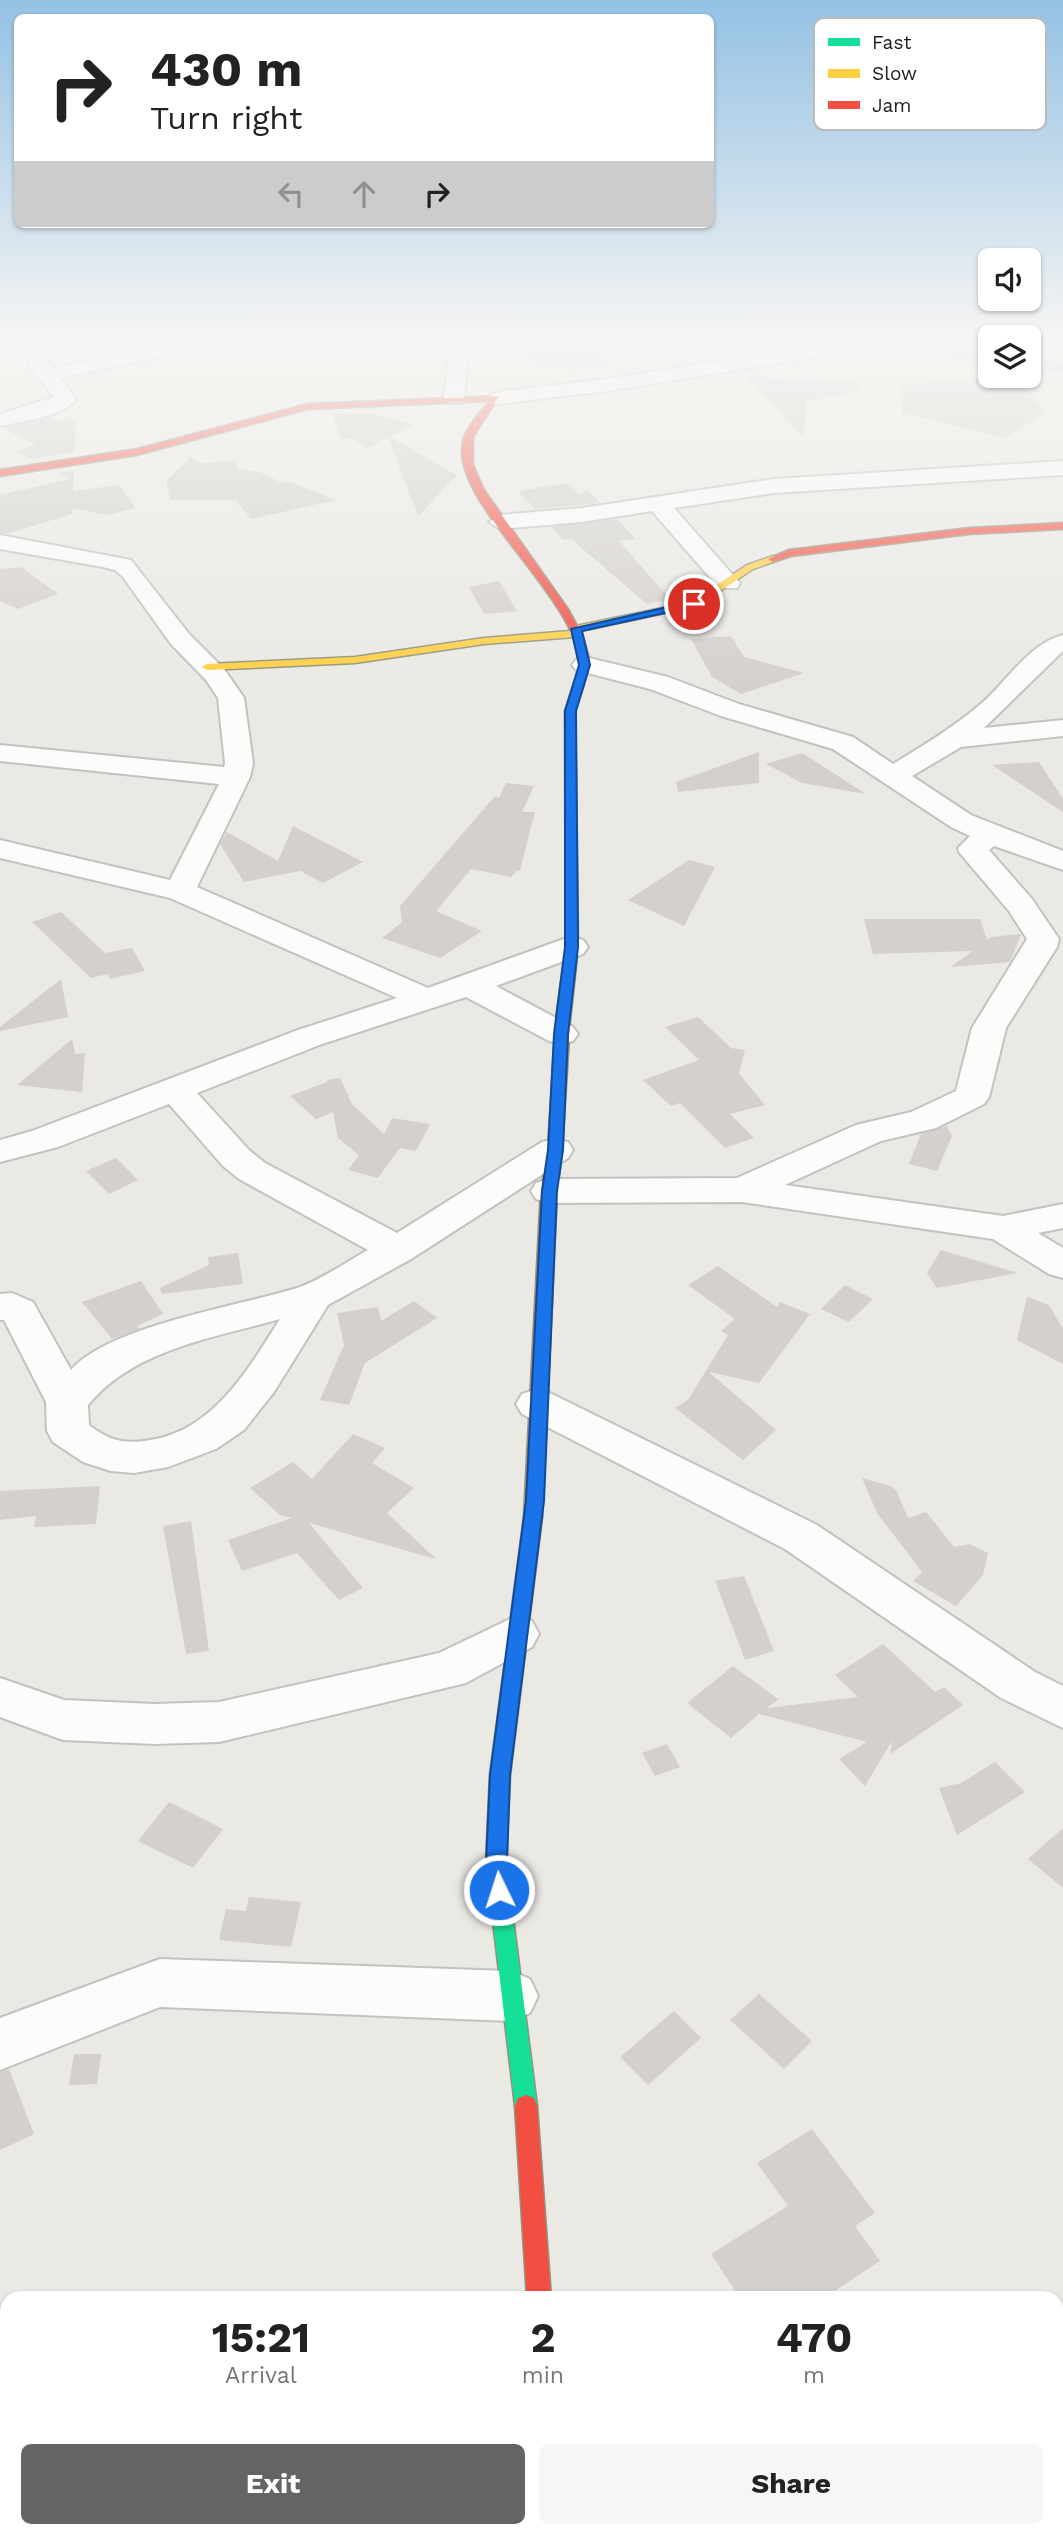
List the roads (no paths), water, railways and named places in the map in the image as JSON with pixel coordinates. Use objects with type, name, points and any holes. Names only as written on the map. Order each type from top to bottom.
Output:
[{"type":"street","points":[[0,473],[128,453]]},
{"type":"street","points":[[467,453],[468,463],[481,494],[576,629],[584,665],[570,711],[572,947],[561,1034],[555,1150],[549,1191],[537,1404],[535,1501],[500,1775],[496,1863],[511,1996],[524,2069],[539,2291]]},
{"type":"street","points":[[500,522],[658,504],[774,486],[1063,468]]},
{"type":"street","points":[[658,504],[728,583]]},
{"type":"street","points":[[576,629],[694,604],[750,566],[789,553],[969,531],[1063,526]]},
{"type":"street","points":[[0,542],[123,565],[148,592],[180,639],[207,667],[231,698],[239,763],[236,777],[180,891]]},
{"type":"street","points":[[207,667],[355,660],[484,641],[575,634],[576,629]]},
{"type":"street","points":[[892,776],[954,739],[992,708],[1054,646],[1063,643]]},
{"type":"street","points":[[584,665],[659,683],[730,710],[826,735],[843,743],[961,821],[990,835],[1063,861]]},
{"type":"street","points":[[575,695],[659,683]]},
{"type":"street","points":[[992,708],[1063,726]]},
{"type":"street","points":[[954,739],[1063,726]]},
{"type":"street","points":[[0,753],[236,777]]},
{"type":"street","points":[[742,1190],[869,1133],[923,1120],[972,1097],[989,1028],[1041,947],[1043,939],[1021,906],[974,852],[973,848],[990,835]]},
{"type":"street","points":[[0,849],[180,891],[425,998]]},
{"type":"street","points":[[4,1145],[45,1139],[310,1037],[469,985],[572,947]]},
{"type":"street","points":[[469,985],[561,1034]]},
{"type":"street","points":[[174,1089],[236,1158],[252,1171],[398,1250]]},
{"type":"street","points":[[67,1402],[89,1376],[120,1356],[159,1340],[314,1296],[398,1250],[555,1150]]},
{"type":"street","points":[[549,1191],[742,1190],[1003,1228],[1063,1216]]},
{"type":"street","points":[[1003,1228],[1063,1265]]},
{"type":"street","points":[[0,1307],[12,1306],[19,1311],[67,1402],[68,1431],[87,1447],[118,1457],[139,1457],[185,1445],[214,1429],[239,1410],[314,1296]]},
{"type":"street","points":[[537,1404],[801,1537],[1018,1685],[1063,1709]]},
{"type":"street","points":[[0,1697],[63,1720],[155,1724],[219,1722],[449,1670],[516,1634]]},
{"type":"street","points":[[0,2044],[160,1983],[511,1996]]}]
